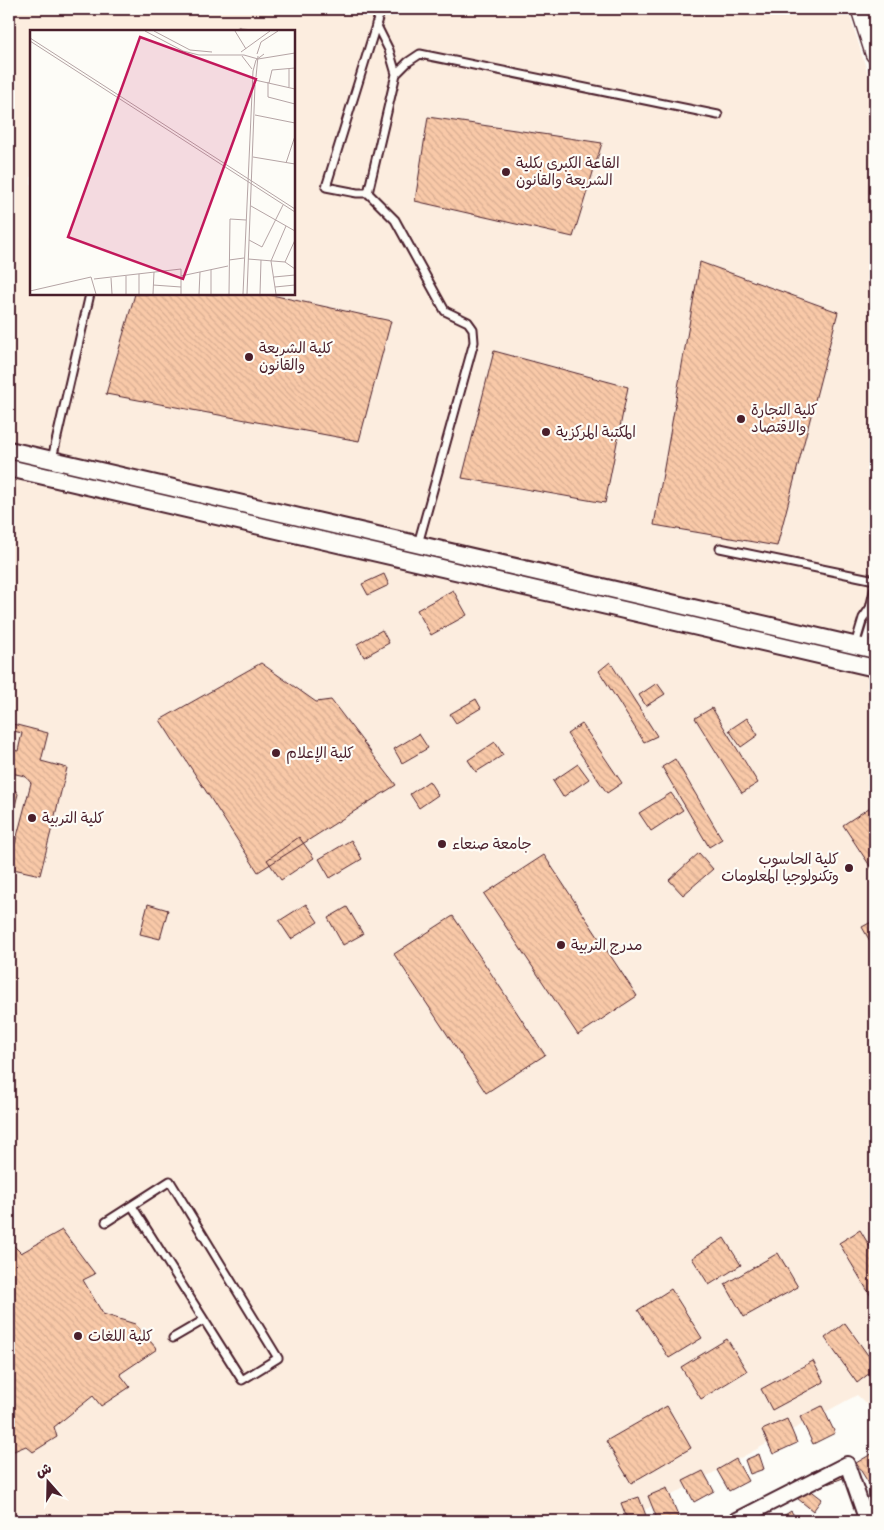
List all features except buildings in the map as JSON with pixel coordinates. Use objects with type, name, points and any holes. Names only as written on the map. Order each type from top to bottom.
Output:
[{"type":"main road","points":[[861,9],[875,53]]},
{"type":"street","points":[[9,450],[865,647],[856,663]]},
{"type":"street","points":[[47,476],[52,460]]},
{"type":"street","points":[[9,468],[875,668]]},
{"type":"street","points":[[735,1521],[847,1464],[869,1513]]},
{"type":"lane","points":[[381,9],[326,187],[357,193],[368,193],[395,220],[445,311],[468,322],[473,329],[474,342],[418,544]]},
{"type":"lane","points":[[368,193],[396,74],[389,50],[376,24]]},
{"type":"lane","points":[[396,74],[408,62],[420,54],[718,115]]},
{"type":"lane","points":[[52,460],[90,295]]},
{"type":"lane","points":[[720,548],[875,580]]},
{"type":"lane","points":[[865,647],[872,620],[870,608],[875,587]]},
{"type":"lane","points":[[106,1222],[170,1181],[278,1358],[242,1380],[132,1206]]},
{"type":"lane","points":[[173,1338],[204,1320]]},
{"type":"shaded area","name":"جامعة صنعاء","points":[[9,9],[848,9],[875,97],[875,1412],[857,1395],[624,1521],[9,1521]]},
{"type":"place","name":"القاعة الكبرى بكلية الشريعة والقانون","points":[[506,172]]},
{"type":"place","name":"كلية الشريعة والقانون","points":[[249,357]]},
{"type":"place","name":"كلية التجارة والاقتصاد","points":[[741,419]]},
{"type":"place","name":"المكتبة المركزية","points":[[546,432]]},
{"type":"place","name":"كلية الإعلام","points":[[276,753]]},
{"type":"place","name":"كلية التربية","points":[[32,818]]},
{"type":"place","name":"جامعة صنعاء","points":[[442,844]]},
{"type":"place","name":"كلية الحاسوب وتكنولوجيا المعلومات","points":[[849,868]]},
{"type":"place","name":"مدرج التربية","points":[[561,945]]},
{"type":"place","name":"كلية اللغات","points":[[78,1336]]}]
